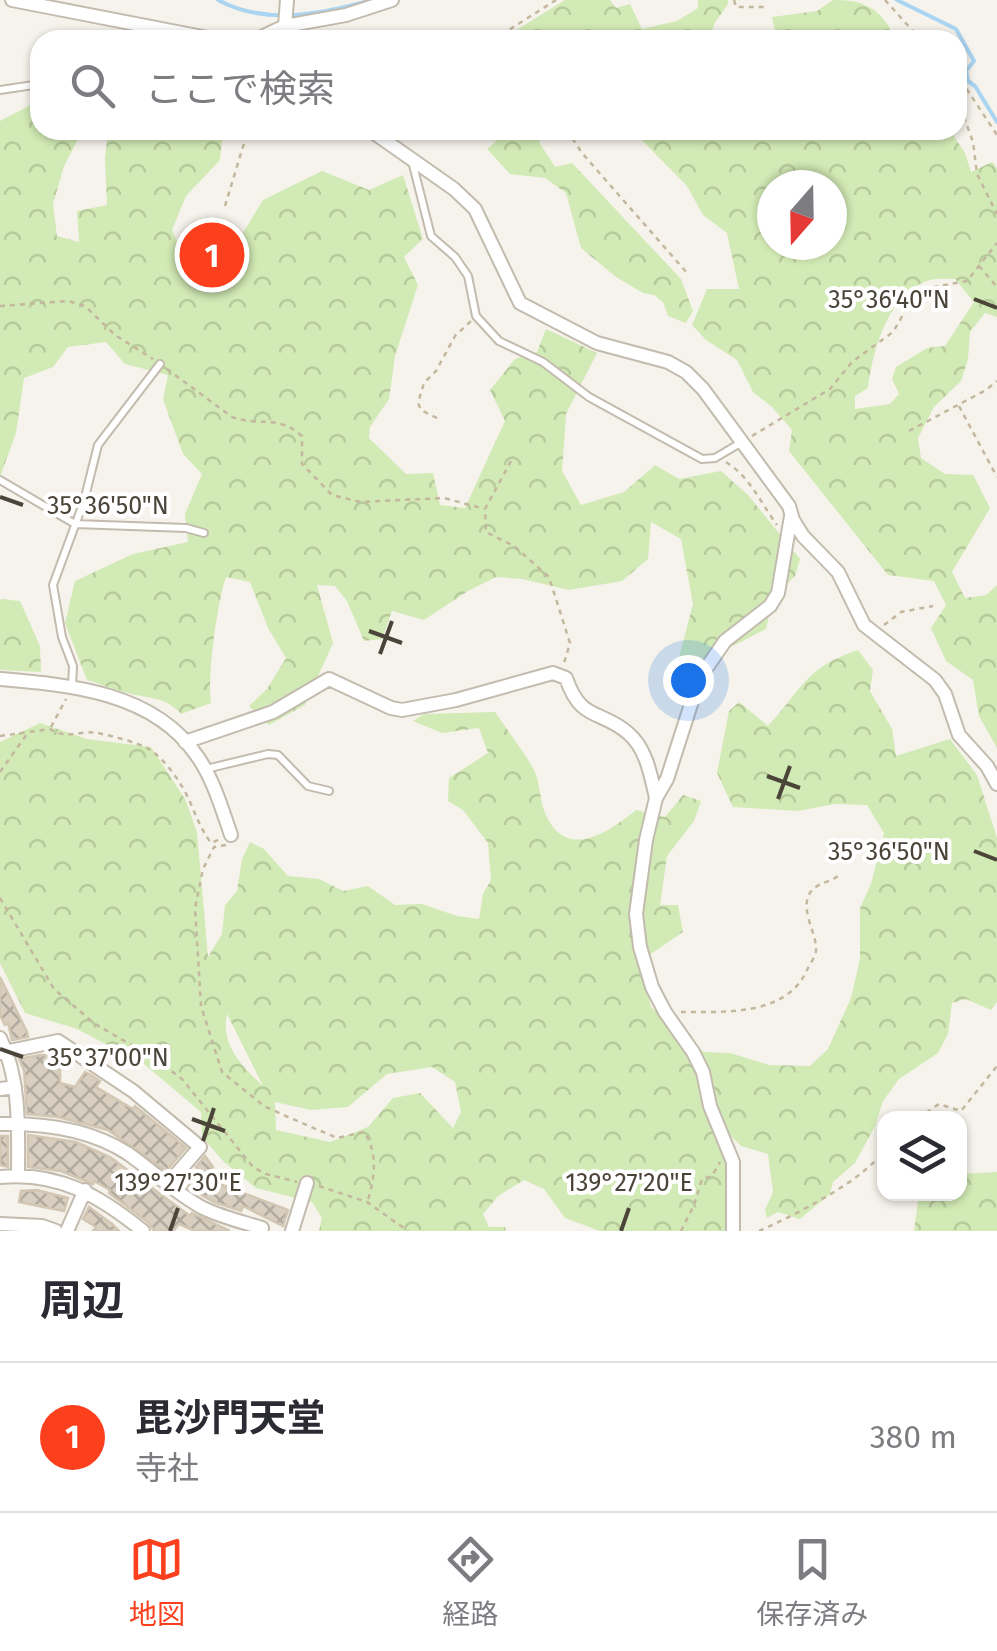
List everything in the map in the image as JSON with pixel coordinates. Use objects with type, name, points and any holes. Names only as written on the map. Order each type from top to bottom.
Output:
[{"type":"street","points":[[12,0],[166,30]]},
{"type":"street","points":[[285,26],[287,0]]},
{"type":"street","points":[[276,30],[392,0]]},
{"type":"street","points":[[384,140],[454,189],[475,210],[520,303],[597,342],[668,362],[686,372],[744,441],[789,506],[803,536],[838,572],[864,624],[935,680],[945,694],[958,735],[987,766],[997,784]]},
{"type":"street","points":[[733,1231],[735,1180],[728,1150],[693,1052],[665,1012],[645,966],[636,914],[656,798],[667,778],[704,673],[725,642],[770,606],[778,593],[792,516]]},
{"type":"street","points":[[185,742],[273,712],[328,680],[402,710],[456,700],[545,674],[561,674],[573,698],[590,713],[628,733],[641,750],[656,798]]},
{"type":"street","points":[[0,678],[72,686],[152,713],[185,742],[204,770],[231,835]]},
{"type":"street","points":[[0,1038],[15,1087],[18,1176]]},
{"type":"street","points":[[4,1052],[58,1041],[133,1091],[200,1147],[167,1185]]},
{"type":"street","points":[[0,1089],[15,1087]]},
{"type":"street","points":[[0,1124],[72,1130],[102,1141],[125,1152],[206,1210],[265,1230]]},
{"type":"street","points":[[0,1178],[46,1178],[85,1190],[143,1231]]},
{"type":"street","points":[[292,1231],[307,1184]]},
{"type":"street","points":[[68,1231],[85,1190]]},
{"type":"street","points":[[0,1224],[42,1226],[56,1231]]},
{"type":"lane","points":[[0,90],[30,86]]},
{"type":"lane","points":[[411,160],[431,236],[455,257],[468,276],[476,316],[499,341],[542,362],[589,397],[702,459],[716,458],[744,441]]},
{"type":"lane","points":[[72,686],[73,666],[62,637],[53,585],[98,445],[160,364]]},
{"type":"lane","points":[[0,480],[75,524],[186,528],[204,533]]},
{"type":"lane","points":[[204,770],[278,755],[298,779],[329,791]]},
{"type":"path","points":[[509,30],[556,0]]},
{"type":"path","points":[[734,0],[736,7],[764,7]]},
{"type":"path","points":[[885,0],[912,30]]},
{"type":"path","points":[[967,90],[997,136]]},
{"type":"path","points":[[967,126],[977,174],[997,214]]},
{"type":"path","points":[[225,206],[245,140]]},
{"type":"path","points":[[574,140],[688,274]]},
{"type":"path","points":[[744,441],[830,390],[852,362],[893,332],[914,296],[922,289],[961,284],[997,243]]},
{"type":"path","points":[[979,266],[997,287]]},
{"type":"path","points":[[0,306],[68,300],[84,306],[115,335],[232,417],[286,422],[302,436],[302,464],[332,495],[360,502],[444,498],[484,509]]},
{"type":"path","points":[[437,418],[421,410],[420,393],[456,336],[476,316]]},
{"type":"path","points":[[908,431],[997,381]]},
{"type":"path","points":[[958,405],[997,477]]},
{"type":"path","points":[[716,458],[743,474],[788,538]]},
{"type":"path","points":[[511,461],[484,509],[486,532],[514,546],[550,578],[570,642],[561,674]]},
{"type":"path","points":[[874,632],[902,612],[933,606]]},
{"type":"path","points":[[50,729],[72,686]]},
{"type":"path","points":[[0,736],[50,729],[70,735],[98,732],[146,747],[179,784],[196,822],[211,843],[231,835]]},
{"type":"path","points":[[0,772],[28,733]]},
{"type":"path","points":[[231,835],[228,844],[214,847],[203,869],[195,908],[198,984],[216,1058],[230,1080],[264,1106],[337,1138],[364,1132],[374,1167],[367,1202]]},
{"type":"path","points":[[665,1012],[724,1012],[764,1006],[798,989],[816,952],[806,902],[817,885],[838,876]]},
{"type":"path","points":[[0,898],[54,989],[73,1007],[182,1079],[253,1167],[367,1202],[408,1231]]},
{"type":"path","points":[[962,1111],[997,1066]]},
{"type":"path","points":[[928,1111],[939,1104],[958,1111]]},
{"type":"path","points":[[681,1231],[702,1179],[712,1176],[728,1150]]},
{"type":"path","points":[[759,1231],[788,1218],[877,1162]]},
{"type":"green space","points":[[565,0],[610,0],[616,8],[630,4],[642,29],[677,21],[698,8],[698,0],[728,0],[712,30],[516,30]]},
{"type":"green space","points":[[833,0],[851,1],[873,9],[890,28],[775,30],[772,17],[817,11]]},
{"type":"green space","points":[[30,105],[30,140],[78,140],[64,166],[53,204],[57,236],[79,242],[77,211],[107,205],[107,140],[222,140],[220,160],[186,196],[172,230],[180,248],[221,231],[241,236],[263,200],[322,171],[369,190],[403,175],[423,239],[404,257],[418,285],[395,356],[389,399],[370,427],[369,438],[406,474],[433,473],[440,505],[465,508],[505,421],[490,390],[515,359],[537,352],[546,329],[597,353],[566,414],[562,471],[581,505],[624,492],[655,465],[679,479],[721,471],[748,495],[800,559],[795,576],[773,598],[766,629],[729,648],[688,687],[674,676],[693,604],[681,539],[651,522],[648,559],[622,581],[569,590],[496,577],[424,620],[392,611],[382,639],[364,641],[347,601],[335,586],[317,585],[333,643],[305,705],[269,725],[249,706],[267,689],[286,658],[268,628],[250,582],[226,577],[214,640],[211,703],[181,714],[163,701],[87,680],[65,623],[75,581],[133,554],[188,542],[185,514],[202,474],[183,454],[163,399],[168,375],[125,364],[106,342],[68,347],[53,367],[24,378],[16,433],[0,477],[0,121]]},
{"type":"green space","points":[[497,140],[540,140],[555,167],[572,163],[681,279],[693,311],[686,323],[668,316],[663,302],[616,277],[581,248],[566,193],[545,178],[510,174],[487,149]]},
{"type":"green space","points":[[642,140],[957,140],[971,172],[992,162],[997,168],[997,317],[985,313],[970,332],[961,381],[934,407],[918,438],[921,458],[945,474],[973,475],[990,508],[952,572],[965,598],[986,595],[997,585],[997,748],[979,716],[973,680],[946,661],[931,628],[946,605],[934,581],[888,575],[789,451],[792,430],[753,392],[737,360],[706,340],[692,325],[707,289],[739,289],[727,233],[703,215],[687,186]],"holes":[[[933,279],[955,279],[974,302],[945,346],[927,348],[896,367],[892,379],[899,394],[890,404],[855,409],[855,396],[868,388],[879,340],[893,309],[915,287]]]},
{"type":"green space","points":[[0,599],[20,601],[40,646],[41,672],[0,670]]},
{"type":"green space","points":[[858,650],[873,670],[870,691],[892,729],[896,756],[950,739],[977,775],[997,838],[997,1002],[991,1010],[966,999],[952,1003],[948,1034],[938,1053],[899,1079],[877,1111],[875,1126],[855,1163],[833,1182],[830,1194],[800,1219],[778,1212],[767,1218],[765,1210],[773,1192],[768,1154],[741,1146],[729,1134],[718,1139],[732,1177],[728,1231],[600,1231],[565,1218],[544,1189],[524,1180],[498,1196],[483,1214],[489,1227],[505,1227],[506,1231],[319,1231],[322,1218],[312,1202],[256,1188],[224,1162],[202,1137],[201,1112],[144,1064],[77,1029],[25,1013],[0,963],[0,742],[40,723],[87,739],[151,747],[185,799],[197,832],[208,957],[222,934],[225,905],[237,891],[242,859],[250,842],[264,849],[288,876],[319,879],[343,891],[368,886],[395,905],[422,904],[479,919],[483,894],[491,880],[488,843],[463,810],[448,801],[449,778],[488,753],[479,728],[442,733],[413,721],[424,714],[495,712],[534,770],[546,815],[565,837],[589,838],[636,810],[665,817],[683,795],[701,801],[694,821],[667,856],[660,905],[678,905],[683,932],[639,962],[651,1007],[704,1052],[730,1053],[769,1065],[810,1066],[828,1049],[851,998],[860,959],[860,908],[871,884],[884,833],[867,805],[835,804],[798,811],[733,807],[717,773],[729,711],[739,702],[768,726],[826,664]],"holes":[[[227,1014],[262,1084],[229,1044]],[[432,1067],[455,1082],[461,1112],[453,1128],[420,1093],[393,1098],[368,1127],[330,1142],[276,1130],[275,1102],[311,1110],[348,1107],[387,1074]]]},
{"type":"green space","points":[[997,1172],[997,1231],[914,1231],[918,1201],[967,1201],[967,1174]]},
{"type":"building","points":[[0,977],[28,1037],[12,1040],[8,1023],[5,1025],[0,1015]]},
{"type":"building","points":[[60,1056],[60,1083],[75,1087],[85,1072],[91,1075],[100,1081],[96,1087],[133,1109],[135,1106],[186,1148],[166,1171],[108,1130],[58,1117],[27,1114],[24,1070],[19,1059]]},
{"type":"building","points":[[28,1135],[76,1142],[110,1157],[190,1216],[192,1213],[230,1231],[195,1231],[179,1224],[173,1231],[154,1231],[110,1190],[94,1181],[93,1184],[61,1171],[28,1167]]},
{"type":"building","points":[[0,1136],[8,1136],[8,1167],[0,1165]]},
{"type":"building","points":[[205,1156],[213,1167],[209,1172],[225,1179],[222,1185],[288,1210],[283,1226],[243,1206],[241,1211],[214,1202],[188,1187]]},
{"type":"building","points":[[37,1190],[68,1198],[64,1211],[19,1202],[21,1191]]},
{"type":"building","points":[[89,1207],[119,1231],[93,1231],[96,1227],[83,1219]]},
{"type":"waterway","points":[[218,0],[236,8],[275,15],[334,10],[372,0]]},
{"type":"waterway","points":[[897,0],[957,30]]},
{"type":"waterway","points":[[967,49],[974,61],[967,70]]},
{"type":"waterway","points":[[967,76],[997,122]]},
{"type":"place","name":"毘沙門天堂","points":[[212,255]]}]
